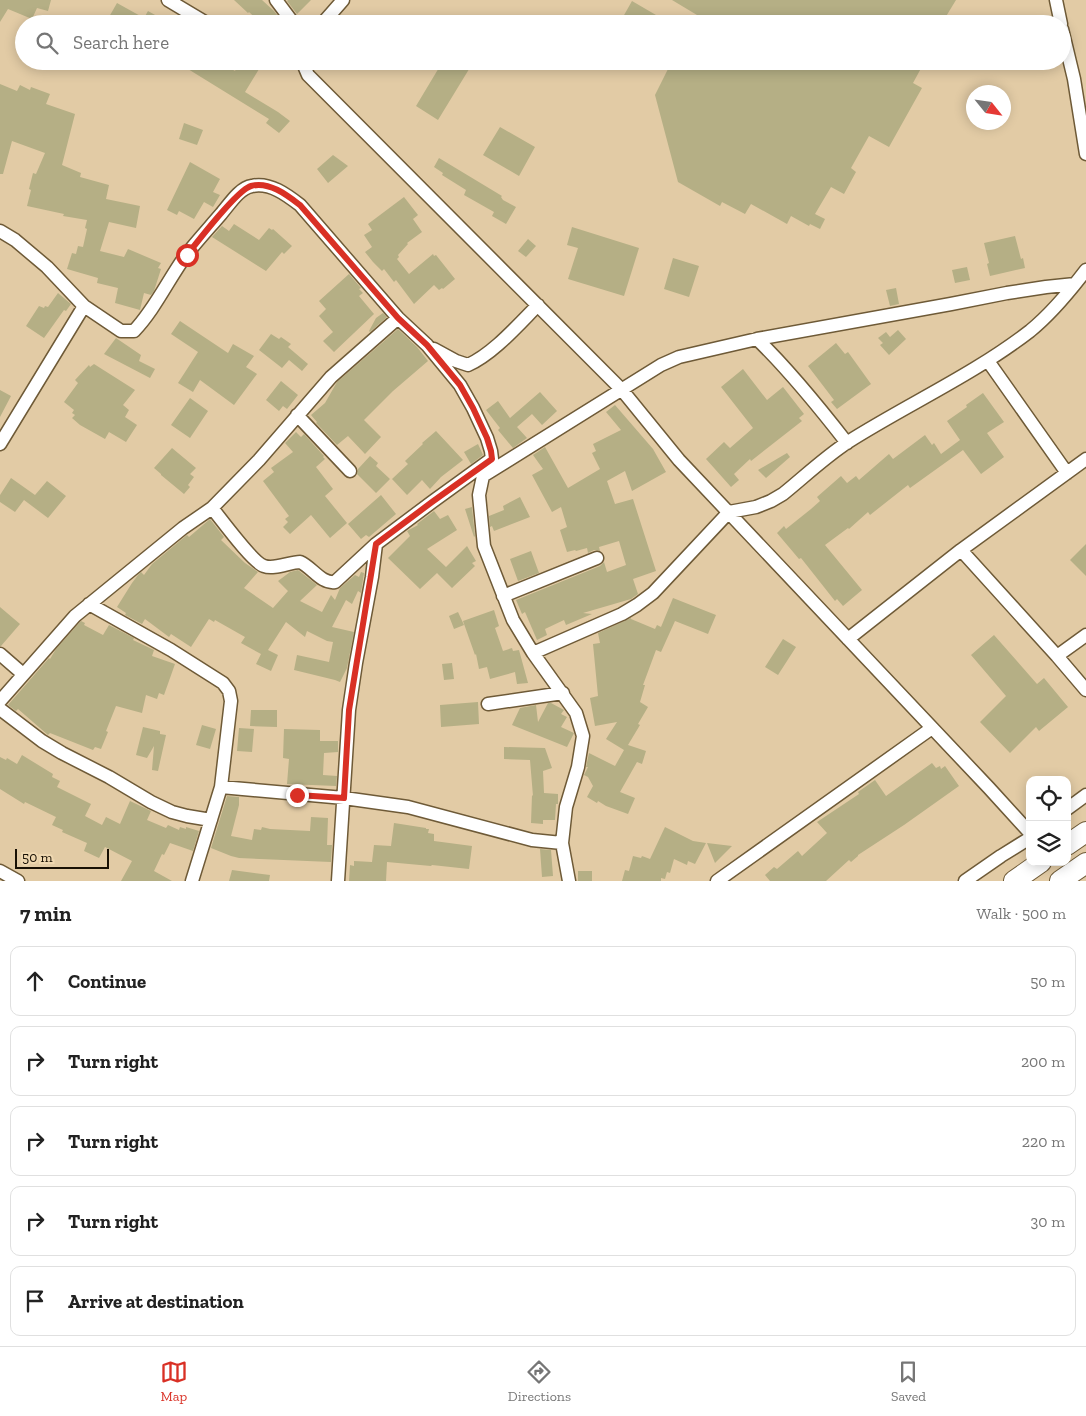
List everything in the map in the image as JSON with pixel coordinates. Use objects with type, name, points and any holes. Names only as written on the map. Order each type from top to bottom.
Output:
[{"type":"main road","points":[[1071,842],[1086,832]]},
{"type":"main road","points":[[1060,881],[1086,863]]},
{"type":"main road","points":[[1014,881],[1036,866]]},
{"type":"street","points":[[168,0],[193,15]]},
{"type":"street","points":[[276,0],[287,15]]},
{"type":"street","points":[[330,15],[343,0]]},
{"type":"street","points":[[1056,0],[1059,15]]},
{"type":"street","points":[[1071,54],[1080,78],[1086,150]]},
{"type":"street","points":[[306,70],[308,75],[622,390],[679,460],[1026,829]]},
{"type":"street","points":[[0,231],[15,240],[47,267],[84,306],[121,332],[134,332],[144,321],[187,255],[231,202],[243,190],[251,186],[266,186],[282,192],[300,205],[398,318],[427,345],[460,385],[473,408],[491,451],[492,459],[482,476],[479,495],[484,546],[503,596],[513,620],[533,653],[576,713],[583,736],[578,767],[566,807],[562,843],[569,881]]},
{"type":"street","points":[[533,653],[622,614],[638,605],[653,593],[729,512],[756,507],[771,501],[847,443],[988,360],[1031,330],[1086,270]]},
{"type":"street","points":[[482,476],[661,365],[679,358],[758,339],[1007,293],[1075,284]]},
{"type":"street","points":[[0,444],[84,306]]},
{"type":"street","points":[[427,345],[456,361],[468,365],[489,352],[538,306]]},
{"type":"street","points":[[0,701],[75,616],[183,528],[212,508],[259,460],[331,377],[398,318]]},
{"type":"street","points":[[758,339],[804,388],[847,443]]},
{"type":"street","points":[[988,360],[1067,473]]},
{"type":"street","points":[[297,415],[350,470]]},
{"type":"street","points":[[212,508],[241,545],[259,563],[270,567],[300,562],[330,583],[339,580],[376,544],[492,459]]},
{"type":"street","points":[[848,639],[960,550],[1086,459]]},
{"type":"street","points":[[338,881],[349,710],[376,544]]},
{"type":"street","points":[[960,550],[1086,690]]},
{"type":"street","points":[[503,596],[597,558]]},
{"type":"street","points":[[89,604],[171,650],[223,683],[230,691],[231,701],[220,787],[192,881]]},
{"type":"street","points":[[1057,656],[1086,635]]},
{"type":"street","points":[[0,654],[24,674]]},
{"type":"street","points":[[488,704],[563,693]]},
{"type":"street","points":[[0,709],[62,754],[110,777],[150,802],[180,814],[211,820]]},
{"type":"street","points":[[717,881],[932,728]]},
{"type":"street","points":[[220,787],[344,798],[408,807],[532,840],[562,843]]},
{"type":"street","points":[[1071,806],[1086,795]]},
{"type":"street","points":[[965,881],[1026,841]]},
{"type":"street","points":[[0,871],[18,881]]},
{"type":"building","points":[[0,0],[51,0],[48,11],[37,8],[34,15],[22,15],[8,9],[0,22]]},
{"type":"building","points":[[234,0],[262,0],[277,15],[252,15]]},
{"type":"building","points":[[288,0],[311,0],[297,14]]},
{"type":"building","points":[[672,0],[956,0],[947,15],[697,15]]},
{"type":"building","points":[[632,1],[656,15],[624,15]]},
{"type":"building","points":[[117,3],[139,15],[110,15]]},
{"type":"building","points":[[148,11],[155,15],[146,15]]},
{"type":"building","points":[[190,70],[258,70],[245,92],[290,121],[279,133],[266,123],[269,119]]},
{"type":"building","points":[[438,70],[469,70],[438,120],[416,106]]},
{"type":"building","points":[[668,70],[920,70],[913,83],[922,88],[889,147],[869,136],[851,168],[856,172],[844,194],[831,187],[815,214],[825,219],[820,229],[810,224],[809,226],[791,216],[787,224],[751,204],[745,214],[722,202],[720,206],[678,182],[655,95]]},
{"type":"building","points":[[0,84],[17,91],[20,85],[30,90],[31,87],[50,94],[46,104],[75,114],[62,165],[81,173],[80,177],[109,185],[106,199],[140,206],[136,228],[109,222],[100,251],[124,257],[128,249],[161,263],[158,268],[161,269],[154,291],[151,295],[144,293],[140,310],[115,303],[118,288],[97,283],[98,278],[67,269],[72,253],[76,254],[78,246],[83,247],[87,220],[63,216],[64,214],[27,206],[33,173],[36,174],[45,153],[12,141],[3,174],[0,174]]},
{"type":"building","points":[[184,123],[203,130],[197,145],[179,139]]},
{"type":"building","points":[[500,127],[535,147],[519,176],[483,155]]},
{"type":"building","points":[[333,155],[348,166],[328,183],[317,169]]},
{"type":"building","points":[[439,158],[502,196],[503,200],[516,207],[506,224],[492,216],[494,212],[464,195],[466,190],[442,175],[443,173],[434,167]]},
{"type":"building","points":[[190,162],[220,179],[213,192],[220,195],[213,207],[204,202],[194,219],[179,211],[177,215],[167,210]]},
{"type":"building","points":[[404,197],[418,215],[413,219],[422,232],[407,243],[397,259],[409,274],[433,254],[434,256],[436,255],[455,279],[443,289],[439,290],[434,285],[414,304],[396,280],[394,282],[384,269],[382,271],[365,252],[372,247],[364,235],[372,230],[368,224]]},
{"type":"building","points":[[234,224],[259,240],[269,228],[273,229],[292,246],[284,254],[282,252],[266,271],[212,237],[222,226],[229,231]]},
{"type":"building","points":[[572,227],[639,248],[624,296],[568,279],[578,248],[567,245]]},
{"type":"building","points":[[1015,236],[1025,268],[990,276],[984,243]]},
{"type":"building","points":[[528,239],[536,246],[526,257],[518,251]]},
{"type":"building","points":[[673,258],[699,266],[689,297],[664,289]]},
{"type":"building","points":[[967,267],[970,280],[955,283],[952,270]]},
{"type":"building","points":[[349,274],[361,288],[359,289],[363,293],[359,296],[374,314],[334,352],[323,341],[333,332],[319,316],[326,309],[319,301]]},
{"type":"building","points":[[896,288],[899,304],[890,306],[886,290]]},
{"type":"building","points":[[58,293],[71,304],[66,311],[64,310],[44,338],[26,326],[39,306],[48,307]]},
{"type":"building","points":[[383,313],[387,317],[370,332],[376,318]]},
{"type":"building","points":[[180,321],[228,353],[233,344],[254,356],[246,367],[257,374],[234,405],[200,380],[193,392],[178,383],[198,352],[171,334]]},
{"type":"building","points":[[398,329],[417,347],[428,361],[393,391],[364,420],[381,437],[365,454],[348,436],[337,445],[311,415],[325,403],[337,382]]},
{"type":"building","points":[[898,330],[906,339],[889,355],[880,345],[883,343],[878,338],[886,332],[890,337]]},
{"type":"building","points":[[271,334],[279,339],[281,337],[291,344],[288,347],[308,364],[302,371],[289,360],[282,368],[259,350]]},
{"type":"building","points":[[116,338],[141,355],[139,361],[155,369],[150,378],[104,354]]},
{"type":"building","points":[[836,343],[845,354],[848,352],[871,384],[837,409],[831,402],[834,400],[808,366]]},
{"type":"building","points":[[94,364],[135,390],[123,405],[129,410],[125,417],[137,425],[126,442],[109,432],[105,439],[80,425],[72,418],[75,415],[72,413],[74,410],[64,402],[78,383],[75,380],[89,365],[90,367]]},
{"type":"building","points":[[743,369],[767,400],[783,387],[804,414],[799,418],[802,421],[751,461],[750,459],[734,474],[739,480],[731,487],[706,459],[724,442],[730,448],[753,428],[721,387]]},
{"type":"building","points":[[281,381],[298,395],[287,409],[283,406],[279,411],[266,400]]},
{"type":"building","points":[[0,390],[11,396],[0,417]]},
{"type":"building","points":[[540,392],[557,411],[542,425],[532,414],[517,427],[527,438],[513,448],[498,430],[500,428],[486,410],[498,401],[510,418]]},
{"type":"building","points":[[983,393],[1004,422],[987,433],[1004,457],[981,474],[963,450],[910,488],[908,485],[870,515],[868,512],[849,529],[825,545],[862,590],[843,606],[837,599],[835,601],[801,558],[799,559],[777,533],[784,526],[786,529],[820,501],[817,497],[841,476],[847,483],[856,476],[859,480],[889,454],[893,459],[925,435],[932,445],[934,443],[941,454],[960,440],[947,421]]},
{"type":"building","points":[[190,398],[208,411],[190,438],[171,425]]},
{"type":"building","points":[[615,405],[653,449],[666,472],[632,491],[625,471],[607,481],[615,504],[633,499],[656,571],[633,579],[638,594],[631,599],[583,613],[592,614],[566,625],[564,620],[545,629],[547,635],[537,640],[525,612],[522,614],[516,600],[600,566],[604,562],[607,572],[626,565],[619,541],[599,547],[600,551],[594,550],[588,553],[587,548],[567,552],[560,530],[567,527],[561,507],[552,512],[532,475],[543,469],[533,455],[545,447],[568,488],[600,469],[592,453],[596,451],[593,444],[621,430],[606,412]]},
{"type":"building","points":[[436,431],[463,460],[441,477],[430,489],[422,480],[407,495],[392,479],[408,464],[405,461]]},
{"type":"building","points":[[296,432],[301,437],[304,434],[324,456],[325,459],[316,467],[333,489],[325,496],[347,523],[330,538],[311,515],[290,534],[283,527],[288,522],[285,519],[289,516],[263,481],[274,472],[271,468],[293,452],[285,443]]},
{"type":"building","points":[[478,444],[483,455],[471,464],[464,452]]},
{"type":"building","points":[[172,448],[196,468],[190,474],[194,477],[188,485],[190,487],[184,494],[154,468]]},
{"type":"building","points":[[787,453],[790,457],[766,478],[758,470]]},
{"type":"building","points":[[370,456],[378,463],[376,466],[390,479],[376,493],[357,474],[358,469]]},
{"type":"building","points":[[11,478],[35,495],[47,481],[66,496],[48,518],[24,500],[15,512],[0,502],[0,495]]},
{"type":"building","points":[[381,495],[396,514],[369,537],[366,535],[361,539],[348,524]]},
{"type":"building","points":[[520,497],[530,517],[494,531],[492,526],[490,527],[489,516],[504,510],[503,506]]},
{"type":"building","points":[[472,507],[475,536],[474,537],[465,509]]},
{"type":"building","points":[[434,511],[440,519],[448,515],[457,530],[427,549],[446,567],[467,546],[476,561],[472,563],[475,566],[452,588],[437,573],[420,589],[388,558],[410,536],[407,531],[418,525]]},
{"type":"building","points":[[210,519],[224,537],[221,540],[245,563],[258,572],[244,588],[273,608],[288,591],[278,581],[290,572],[298,570],[317,585],[300,601],[322,612],[331,595],[335,600],[340,588],[355,575],[359,577],[361,572],[364,573],[361,593],[358,591],[352,604],[346,600],[332,627],[354,632],[347,668],[340,682],[294,670],[297,655],[329,662],[333,642],[307,631],[305,637],[286,622],[268,650],[278,655],[271,671],[256,664],[261,654],[241,643],[245,637],[215,620],[214,622],[209,619],[191,647],[171,634],[169,637],[145,619],[142,624],[125,615],[126,613],[117,607],[141,572],[144,575],[152,564]]},
{"type":"building","points":[[1086,544],[1086,576],[1070,560]]},
{"type":"building","points":[[531,551],[539,573],[518,581],[510,559]]},
{"type":"building","points":[[673,598],[716,615],[708,634],[675,621],[661,652],[656,650],[643,685],[645,685],[640,702],[648,707],[628,745],[646,751],[642,764],[637,762],[620,792],[635,798],[628,814],[598,801],[597,803],[587,797],[593,786],[588,777],[584,775],[588,767],[586,767],[589,753],[615,766],[624,750],[606,739],[617,722],[595,726],[590,698],[598,696],[593,644],[600,643],[598,633],[631,618],[655,629],[657,625],[661,627]]},
{"type":"building","points":[[0,607],[20,624],[1,646],[0,646]]},
{"type":"building","points":[[494,610],[499,626],[495,628],[503,651],[512,648],[513,651],[519,650],[528,683],[517,684],[515,672],[490,679],[487,667],[479,669],[476,654],[463,621]]},
{"type":"building","points":[[458,612],[464,625],[454,629],[449,616]]},
{"type":"building","points":[[81,621],[85,623],[84,625],[103,635],[109,625],[154,650],[152,656],[175,664],[164,695],[159,693],[157,699],[146,695],[142,713],[116,706],[101,749],[95,747],[93,750],[50,733],[48,735],[18,709],[16,711],[8,705],[50,659],[56,649]]},
{"type":"building","points":[[994,635],[1037,684],[1044,678],[1068,707],[1039,731],[1036,727],[1010,753],[980,722],[1006,696],[971,655]]},
{"type":"building","points":[[783,639],[796,647],[778,675],[765,667]]},
{"type":"building","points":[[452,663],[454,679],[444,680],[442,664]]},
{"type":"building","points":[[478,702],[479,724],[441,727],[440,705]]},
{"type":"building","points":[[548,703],[564,710],[561,714],[567,717],[561,727],[574,733],[567,747],[512,725],[520,708],[536,705],[538,722]]},
{"type":"building","points":[[251,710],[277,710],[277,727],[250,726]]},
{"type":"building","points":[[202,725],[216,729],[210,749],[196,745]]},
{"type":"building","points":[[143,727],[160,731],[160,734],[166,735],[158,771],[152,770],[154,746],[147,758],[136,755]]},
{"type":"building","points":[[239,728],[254,729],[252,752],[237,751]]},
{"type":"building","points":[[284,729],[320,730],[320,741],[338,741],[338,752],[324,753],[323,775],[337,776],[336,786],[287,784],[289,759],[283,758]]},
{"type":"building","points":[[504,747],[545,748],[552,768],[543,771],[544,793],[558,794],[555,820],[543,820],[543,824],[531,823],[533,796],[530,760],[504,759]]},
{"type":"building","points":[[22,755],[53,774],[52,777],[60,781],[57,787],[91,804],[85,816],[102,825],[106,817],[120,824],[130,801],[151,811],[147,820],[166,828],[168,825],[179,830],[180,827],[186,829],[186,827],[199,831],[193,851],[170,843],[164,855],[162,854],[154,871],[172,881],[121,881],[132,861],[105,847],[99,858],[84,851],[87,843],[62,832],[63,830],[52,825],[56,817],[25,802],[24,804],[0,789],[0,757],[6,760],[7,758],[17,764]]},
{"type":"building","points":[[932,763],[936,768],[940,766],[941,769],[945,766],[959,786],[858,855],[851,862],[849,860],[826,881],[770,881],[765,875],[774,867],[777,869],[798,851],[802,856],[827,833],[817,822],[859,794],[858,792],[875,780],[886,796]]},
{"type":"building","points":[[227,796],[239,797],[239,805],[231,836],[252,840],[254,829],[261,830],[262,827],[310,831],[311,817],[328,818],[327,845],[332,845],[331,862],[239,858],[211,848]]},
{"type":"building","points":[[394,823],[429,829],[428,833],[434,834],[434,841],[472,846],[469,869],[387,862],[386,881],[349,881],[350,865],[354,866],[354,861],[372,862],[374,845],[391,846]]},
{"type":"building","points":[[665,827],[693,841],[706,843],[695,864],[688,861],[687,865],[674,859],[670,873],[667,872],[665,879],[661,878],[661,881],[622,881],[625,870],[629,871],[633,856],[641,858],[642,856],[650,859]]},
{"type":"building","points":[[707,843],[732,846],[715,863]]},
{"type":"building","points":[[540,849],[551,850],[553,876],[542,877]]},
{"type":"building","points":[[232,870],[270,875],[269,881],[229,881]]},
{"type":"building","points":[[578,871],[592,871],[592,881],[578,881]]},
{"type":"route","points":[[187,255],[243,190],[251,186],[266,186],[282,192],[300,205],[398,318],[427,345],[460,385],[473,408],[491,451],[492,459],[376,544],[349,710],[344,798],[297,795]]}]
